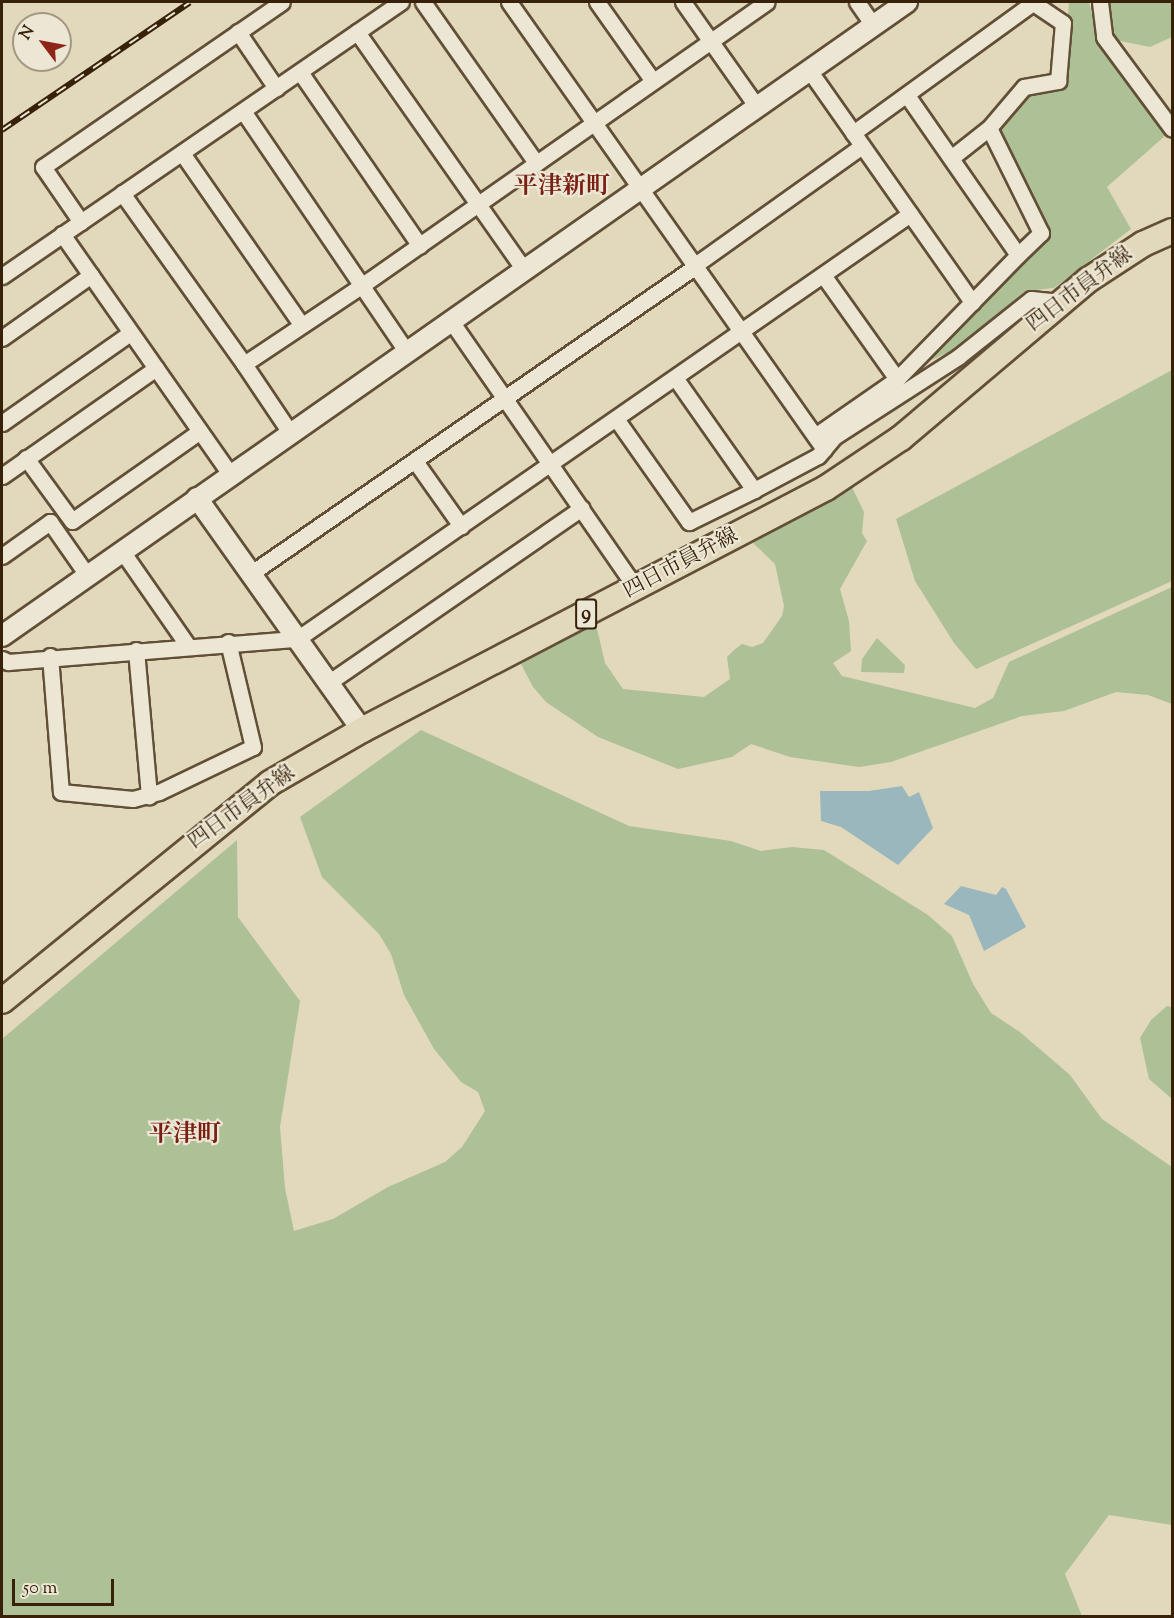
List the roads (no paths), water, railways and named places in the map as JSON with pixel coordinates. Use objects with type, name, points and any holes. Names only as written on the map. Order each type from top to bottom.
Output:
[{"type":"main road","name":"四日市員弁線","points":[[2,1001],[270,783],[362,730],[826,488],[901,438],[1058,302],[1110,264],[1173,231]]},
{"type":"street","points":[[81,222],[43,167],[282,2]]},
{"type":"street","points":[[2,276],[400,2]]},
{"type":"street","points":[[423,2],[536,164]]},
{"type":"street","points":[[509,2],[824,449]]},
{"type":"street","points":[[597,2],[653,81]]},
{"type":"street","points":[[683,2],[757,107]]},
{"type":"street","points":[[244,364],[420,246],[766,2]]},
{"type":"street","points":[[856,2],[873,25]]},
{"type":"street","points":[[2,636],[907,2]]},
{"type":"street","points":[[1100,2],[1104,37],[1173,129]]},
{"type":"street","points":[[853,133],[1035,3],[1063,23],[1058,81],[1024,87],[989,128],[951,158]]},
{"type":"street","points":[[238,32],[276,88]]},
{"type":"street","points":[[357,32],[525,271]]},
{"type":"street","points":[[809,70],[972,302]]},
{"type":"street","points":[[300,72],[420,246]]},
{"type":"street","points":[[907,95],[1018,255]]},
{"type":"street","points":[[243,111],[407,352]]},
{"type":"street","points":[[815,436],[897,379],[1041,233],[989,128]]},
{"type":"street","points":[[250,574],[506,399],[862,146]]},
{"type":"street","points":[[182,153],[301,324]]},
{"type":"street","points":[[122,193],[291,434]]},
{"type":"street","points":[[2,659],[297,639],[617,420],[909,214]]},
{"type":"street","points":[[62,234],[231,475]]},
{"type":"street","points":[[2,338],[90,275]]},
{"type":"street","points":[[823,275],[897,379]]},
{"type":"street","points":[[617,420],[689,522],[818,456],[834,437],[958,357],[1031,299],[1058,302]]},
{"type":"street","points":[[451,321],[636,588]]},
{"type":"street","points":[[2,423],[130,333]]},
{"type":"street","points":[[2,476],[156,368]]},
{"type":"street","points":[[676,379],[754,490]]},
{"type":"street","points":[[27,458],[72,521],[200,431]]},
{"type":"street","points":[[415,461],[461,526]]},
{"type":"street","points":[[197,498],[362,730]]},
{"type":"street","points":[[328,683],[582,508]]},
{"type":"street","points":[[2,556],[50,522],[87,575]]},
{"type":"street","points":[[122,551],[188,646]]},
{"type":"street","points":[[51,656],[61,792],[133,799],[149,796],[253,747],[228,642]]},
{"type":"street","points":[[136,651],[149,796]]},
{"type":"water","points":[[902,786],[909,797],[919,792],[933,828],[898,865],[841,827],[821,821],[820,791],[869,791]]},
{"type":"water","points":[[961,886],[996,895],[1002,887],[1006,889],[1026,927],[984,951],[969,915],[944,904]]},
{"type":"railway","points":[[2,130],[190,2]]},
{"type":"district","name":"平津新町","points":[[562,188]]},
{"type":"district","name":"平津町","points":[[185,1136]]}]
